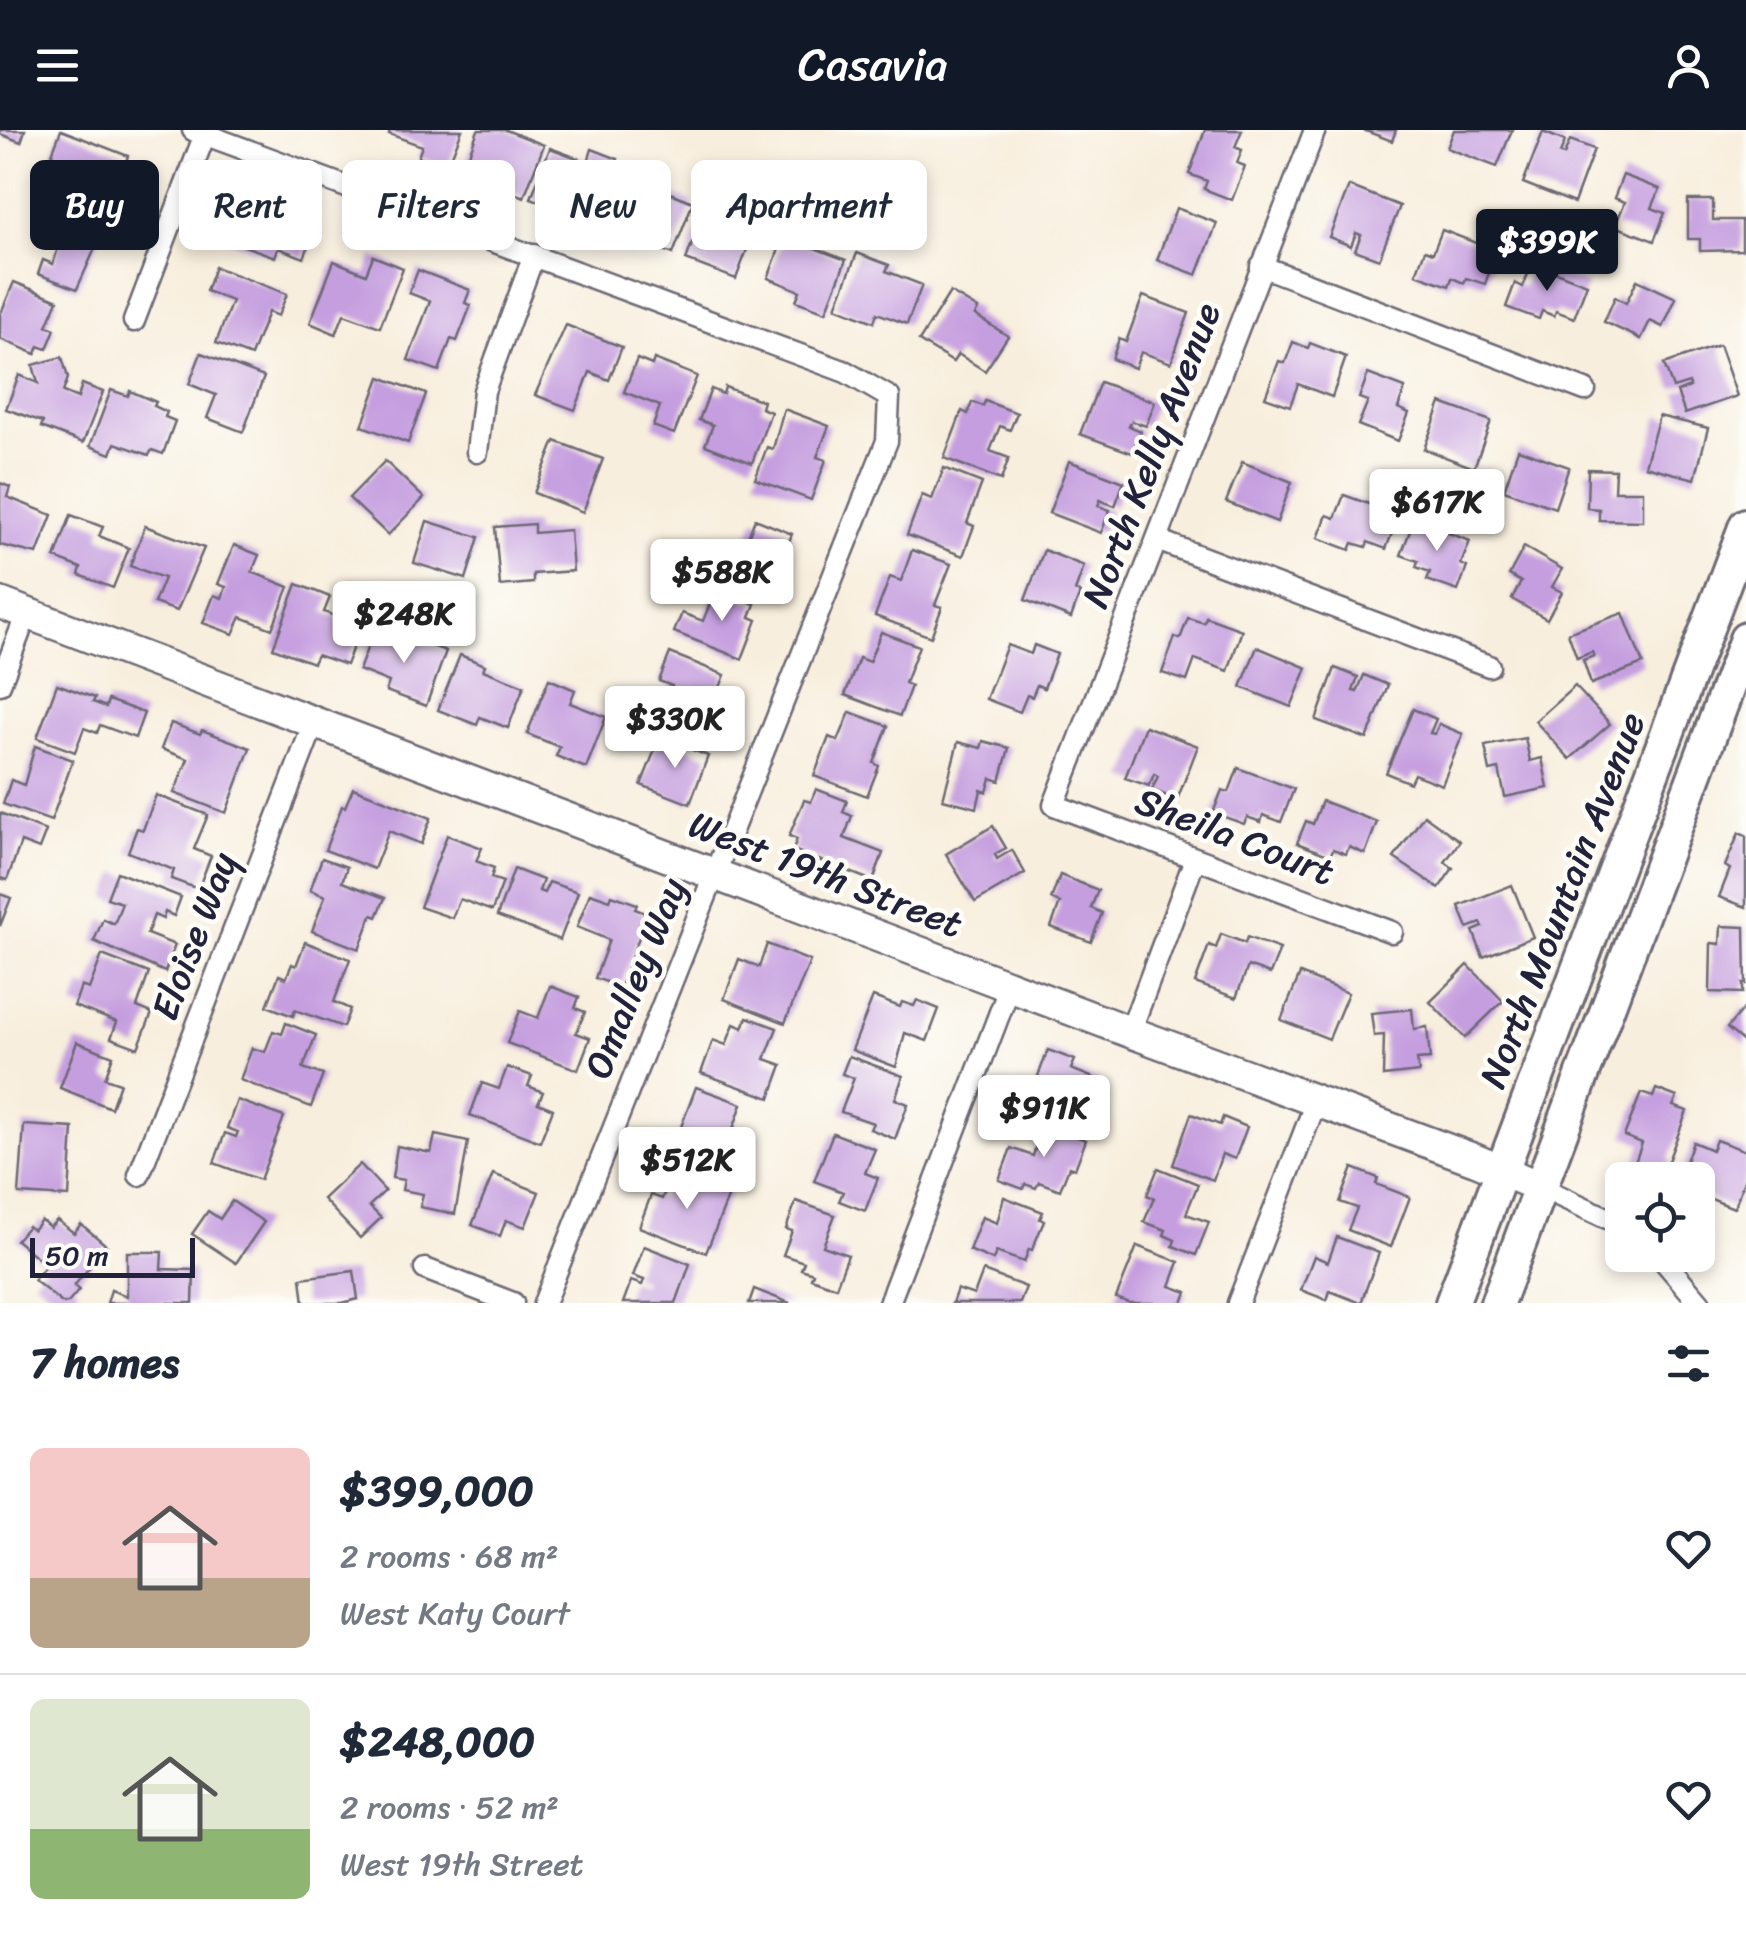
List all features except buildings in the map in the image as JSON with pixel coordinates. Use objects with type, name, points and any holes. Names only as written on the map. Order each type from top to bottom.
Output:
[{"type":"main road","name":"North Mountain Avenue","points":[[1452,1303],[1746,525]]},
{"type":"main road","name":"West 19th Street","points":[[13,608],[1540,1187]]},
{"type":"main road","name":"North Mountain Avenue","points":[[1496,1303],[1746,639]]},
{"type":"street","name":"North Kelly Avenue","points":[[1054,805],[1315,130]]},
{"type":"street","points":[[134,321],[199,132],[534,255],[484,391],[478,452]]},
{"type":"street","name":"Omalley Way","points":[[534,255],[846,372],[888,397],[888,441],[544,1303]]},
{"type":"street","points":[[1260,266],[1585,390]]},
{"type":"street","points":[[1157,540],[1489,666]]},
{"type":"street","points":[[0,684],[13,608]]},
{"type":"street","name":"Eloise Way","points":[[138,1175],[314,724]]},
{"type":"street","name":"Sheila Court","points":[[1054,805],[1392,932]]},
{"type":"street","points":[[1130,1032],[1195,859]]},
{"type":"street","points":[[890,1303],[1010,986]]},
{"type":"street","points":[[1238,1303],[1316,1102]]},
{"type":"street","name":"West 19th Street","points":[[1540,1187],[1605,1217]]},
{"type":"street","points":[[425,1269],[513,1303]]},
{"type":"street","points":[[1674,1272],[1700,1303]]}]
